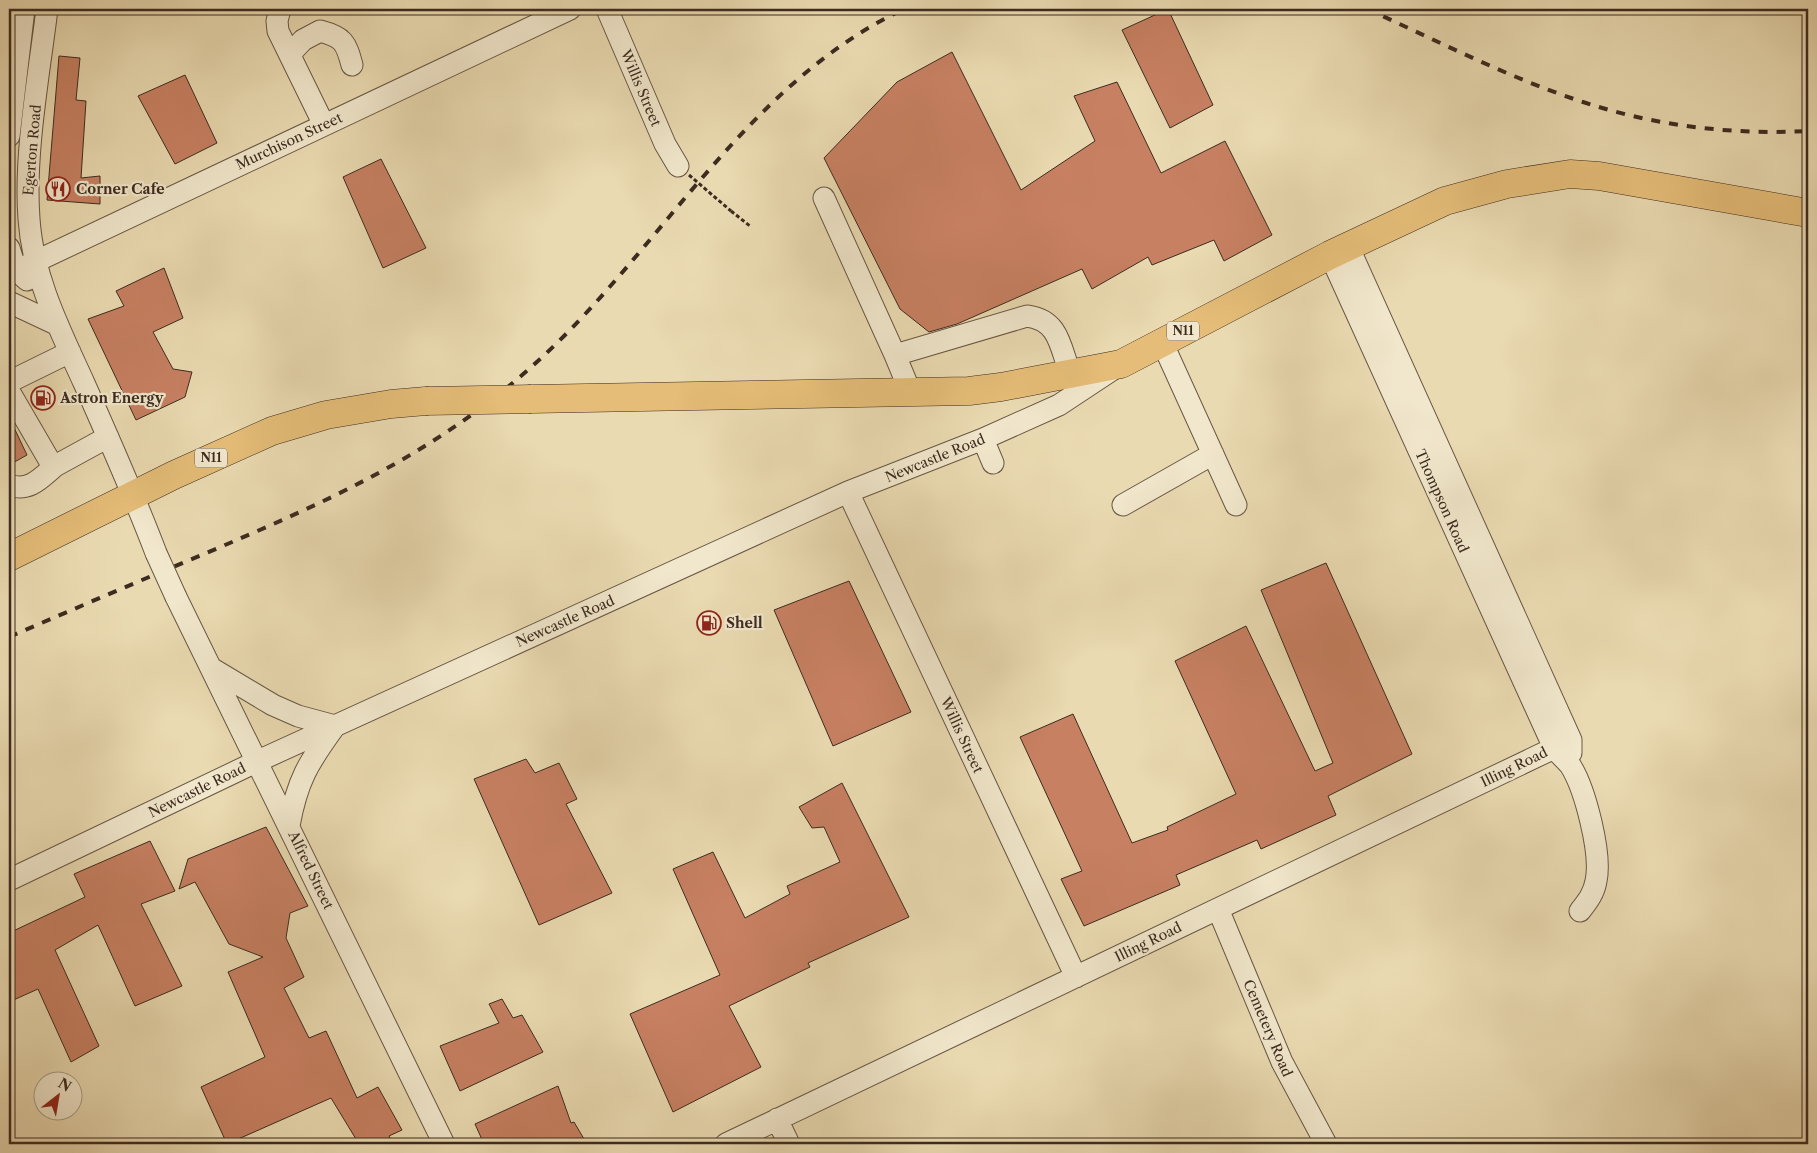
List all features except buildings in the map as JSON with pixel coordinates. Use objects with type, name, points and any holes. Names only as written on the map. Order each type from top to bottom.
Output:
[{"type":"highway","name":"N11","points":[[9,557],[134,495],[272,432],[326,416],[391,404],[426,401],[969,391],[1001,387],[1121,364],[1339,251],[1445,201],[1507,184],[1570,174],[1639,181],[1808,213]]},
{"type":"street","name":"Egerton Road","points":[[9,136],[24,9]]},
{"type":"street","name":"Egerton Road","points":[[45,296],[29,221],[27,182],[47,9]]},
{"type":"street","points":[[280,9],[277,21],[278,32],[324,125]]},
{"type":"street","name":"Murchison Street","points":[[12,272],[570,9]]},
{"type":"street","name":"Willis Street","points":[[607,9],[665,144],[684,170]]},
{"type":"street","points":[[290,54],[303,40],[320,31],[336,35],[348,46],[352,65]]},
{"type":"street","points":[[824,198],[910,391]]},
{"type":"street","points":[[9,248],[12,272],[45,296]]},
{"type":"street","name":"Thompson Road","points":[[1339,251],[1563,744],[1584,800],[1598,859],[1596,880],[1591,897],[1580,911]]},
{"type":"street","name":"Alfred Street","points":[[45,296],[134,495],[156,553],[176,597],[444,1144]]},
{"type":"street","points":[[9,302],[58,325]]},
{"type":"street","points":[[895,355],[1027,316],[1039,317],[1050,324],[1055,332],[1070,373]]},
{"type":"street","points":[[1162,342],[1236,505]]},
{"type":"street","points":[[9,382],[70,352]]},
{"type":"street","name":"Newcastle Road","points":[[9,880],[258,761],[848,492],[983,439],[1059,404],[1121,364]]},
{"type":"street","points":[[9,391],[47,459],[55,466]]},
{"type":"street","points":[[9,485],[23,488],[36,482],[55,466],[108,437]]},
{"type":"street","points":[[983,439],[993,463]]},
{"type":"street","points":[[1123,505],[1213,454]]},
{"type":"street","name":"Willis Street","points":[[848,492],[1076,977]]},
{"type":"street","points":[[212,668],[273,705],[298,716],[335,726],[305,769],[294,797],[289,826]]},
{"type":"street","name":"Illing Road","points":[[726,1144],[752,1139],[778,1120],[1563,744]]},
{"type":"street","name":"Cemetery Road","points":[[1218,909],[1282,1062],[1326,1144]]},
{"type":"street","points":[[778,1120],[789,1144]]},
{"type":"path","points":[[684,170],[750,226]]},
{"type":"railway","points":[[9,637],[246,536],[327,499],[366,480],[404,458],[479,410],[515,381],[565,335],[611,285],[744,131],[792,84],[845,43],[904,9]]},
{"type":"railway","points":[[1367,9],[1528,82],[1610,110],[1666,123],[1694,127],[1751,132],[1808,131]]},
{"type":"place","name":"Corner Cafe","points":[[58,189]]},
{"type":"place","name":"Astron Energy","points":[[43,398]]},
{"type":"place","name":"Shell","points":[[709,623]]}]
